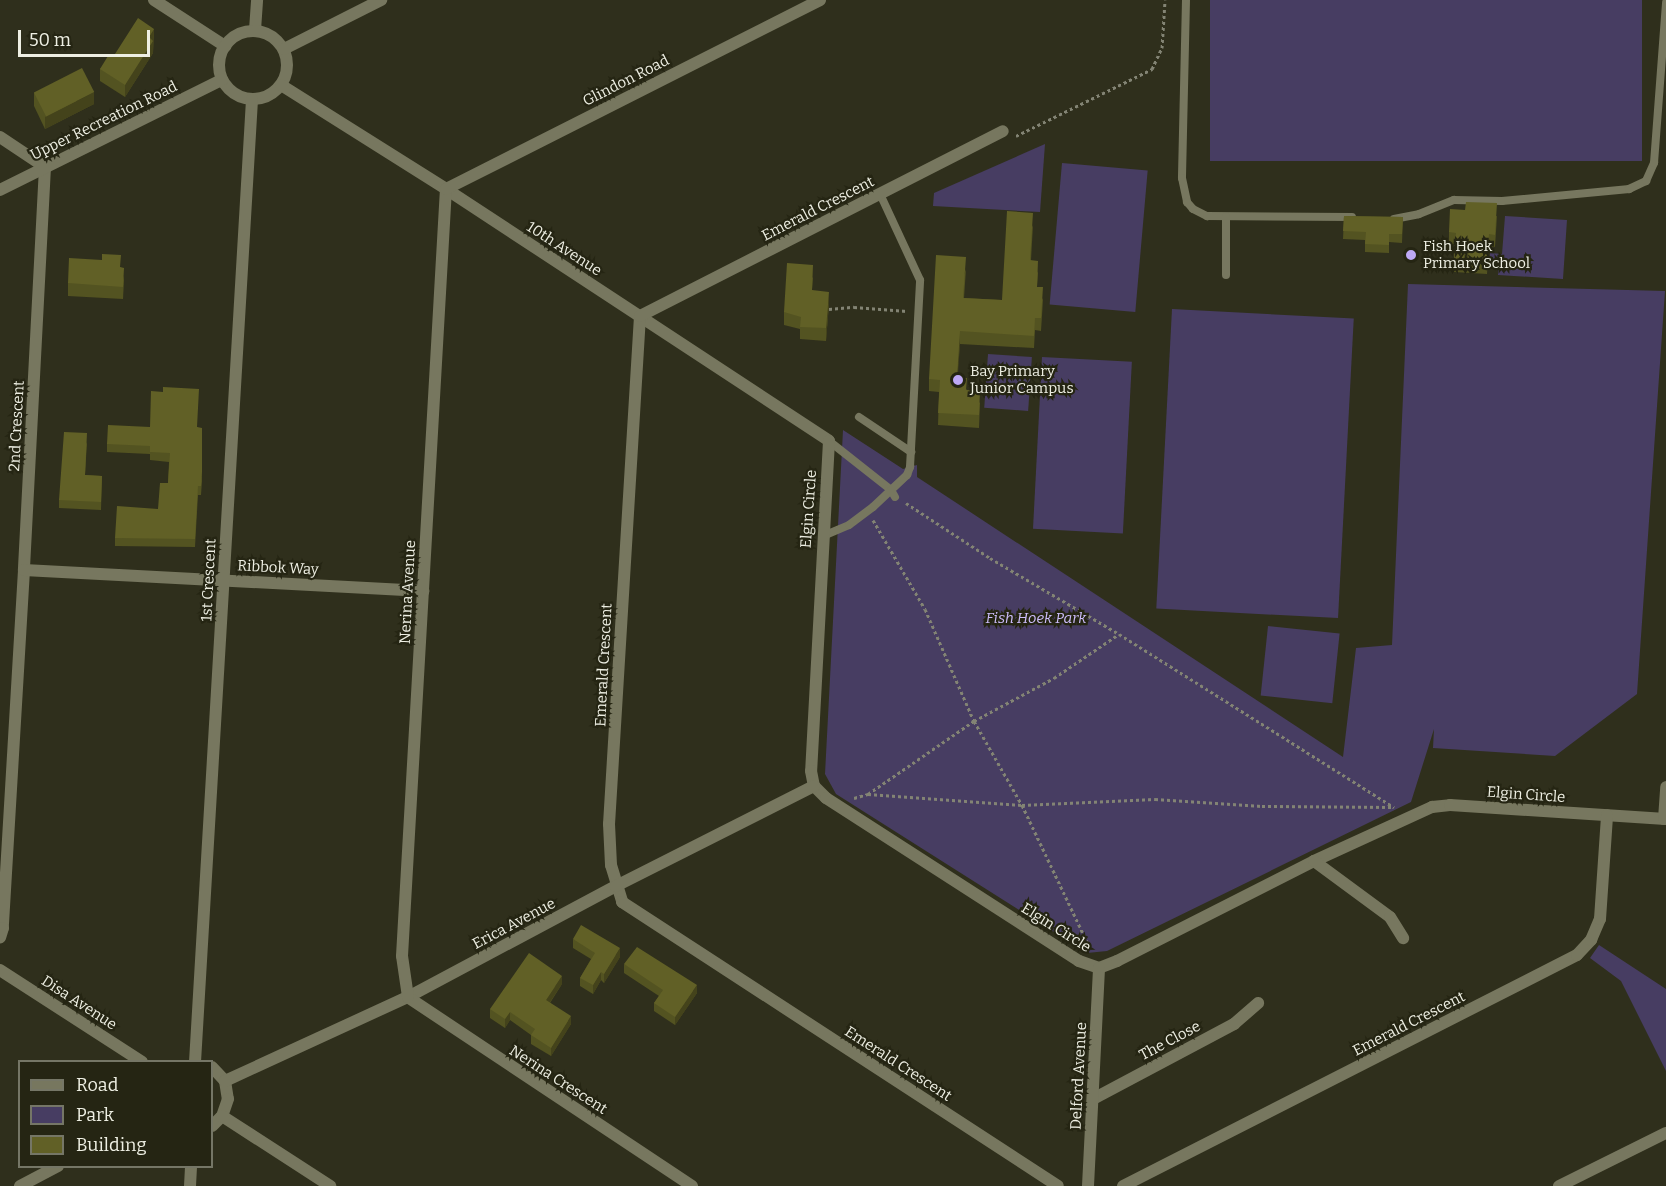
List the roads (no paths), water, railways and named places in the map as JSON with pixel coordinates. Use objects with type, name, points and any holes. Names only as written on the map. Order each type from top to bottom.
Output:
[{"type":"street","points":[[154,0],[225,46]]},
{"type":"street","points":[[255,30],[257,0]]},
{"type":"street","points":[[284,49],[381,0]]},
{"type":"street","name":"Glindon Road","points":[[446,189],[803,4],[820,0]]},
{"type":"street","points":[[255,30],[275,38],[284,49],[288,67],[281,85],[273,93],[252,99],[234,94],[222,80],[219,62],[225,46],[243,32],[255,30]]},
{"type":"street","name":"Upper Recreation Road","points":[[0,190],[222,80]]},
{"type":"street","name":"10th Avenue","points":[[281,85],[446,189],[829,441]]},
{"type":"street","name":"1st Crescent","points":[[195,1060],[252,99]]},
{"type":"street","name":"Emerald Crescent","points":[[1004,131],[640,316],[609,850],[616,886],[622,902],[1058,1186]]},
{"type":"street","points":[[0,137],[45,167]]},
{"type":"street","name":"2nd Crescent","points":[[0,938],[3,928],[24,570],[45,167]]},
{"type":"street","name":"Nerina Avenue","points":[[408,997],[402,956],[446,189]]},
{"type":"street","name":"Elgin Circle","points":[[829,441],[811,771],[814,786],[835,805],[1079,961],[1099,968],[1314,861],[1419,812],[1441,805],[1665,819]]},
{"type":"street","name":"Ribbok Way","points":[[24,570],[423,591]]},
{"type":"street","name":"Erica Avenue","points":[[225,1081],[408,997],[616,886],[814,786]]},
{"type":"street","points":[[1665,819],[1666,787]]},
{"type":"street","name":"Emerald Crescent","points":[[1123,1186],[1577,955],[1591,940],[1600,919],[1607,815]]},
{"type":"street","points":[[1314,861],[1390,917],[1403,938]]},
{"type":"street","name":"Delford Avenue","points":[[1088,1186],[1099,968]]},
{"type":"street","name":"Disa Avenue","points":[[0,970],[139,1060]]},
{"type":"street","name":"Nerina Crescent","points":[[408,997],[692,1186]]},
{"type":"street","name":"The Close","points":[[1093,1099],[1234,1024],[1258,1003]]},
{"type":"street","points":[[213,1068],[225,1081],[228,1099],[222,1116],[213,1125]]},
{"type":"street","points":[[222,1116],[330,1186]]},
{"type":"street","points":[[1559,1186],[1664,1133]]},
{"type":"street","points":[[20,1186],[56,1168]]},
{"type":"street","points":[[190,1186],[191,1168]]},
{"type":"lane","points":[[1186,0],[1183,189],[1187,202],[1200,215],[1360,217]]},
{"type":"lane","points":[[1381,218],[1407,218],[1454,200],[1502,201],[1629,189],[1646,181],[1654,163],[1666,2]]},
{"type":"lane","points":[[823,536],[849,525],[893,493],[907,475],[911,452],[919,312],[918,274],[880,194]]},
{"type":"lane","points":[[1226,217],[1226,275]]},
{"type":"lane","points":[[859,417],[911,452]]},
{"type":"lane","points":[[829,441],[893,493]]},
{"type":"place","name":"Fish Hoek Primary School","points":[[1411,255]]},
{"type":"place","name":"Bay Primary Junior Campus","points":[[958,380]]},
{"type":"park label","name":"Fish Hoek Park","points":[[1036,619]]}]
